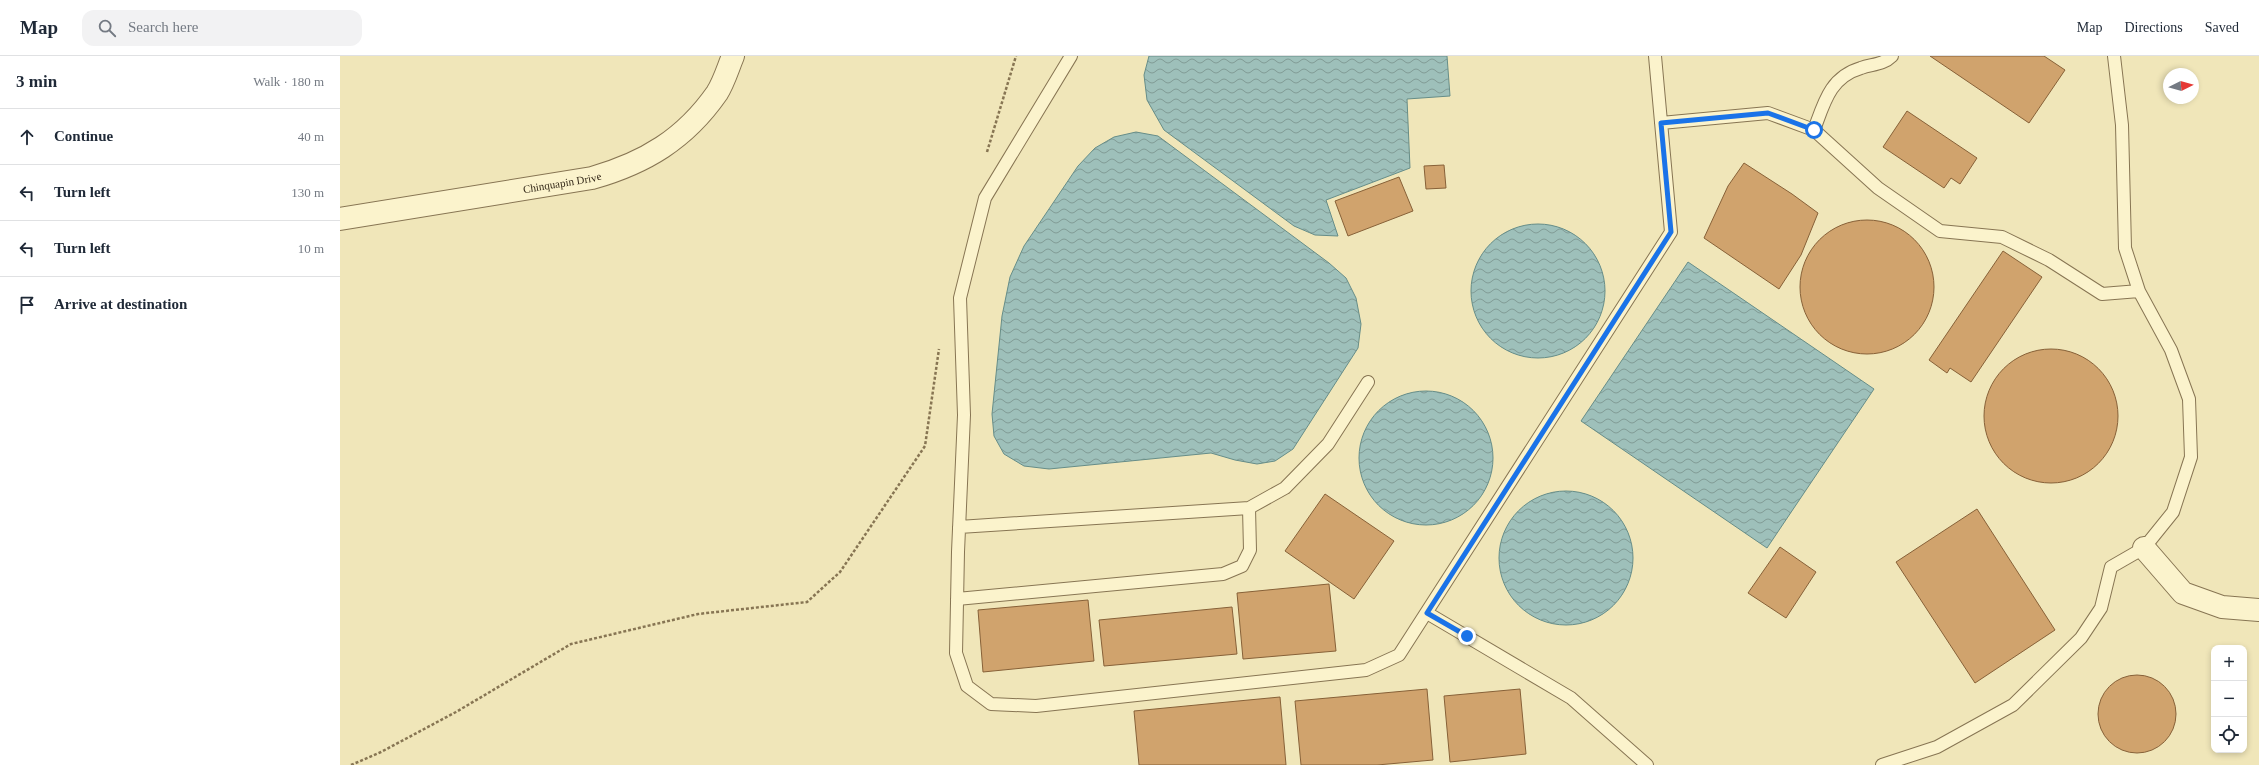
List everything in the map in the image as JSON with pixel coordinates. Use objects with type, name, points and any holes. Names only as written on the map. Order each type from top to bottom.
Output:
[{"type":"street","name":"Chinquapin Drive","points":[[340,218],[592,178],[618,171],[652,155],[686,131],[717,92],[733,56]]},
{"type":"street","points":[[2144,548],[2183,593],[2222,607],[2259,610]]},
{"type":"lane","points":[[1071,56],[985,198],[960,298],[964,415],[959,527],[956,653],[967,686],[991,704],[1036,706],[1366,670],[1399,655],[1671,232],[1655,56]]},
{"type":"lane","points":[[1814,130],[1823,104],[1834,83],[1859,68],[1886,62],[1892,56]]},
{"type":"lane","points":[[1882,765],[1937,747],[2013,705],[2081,638],[2100,608],[2111,567],[2144,548],[2173,512],[2191,457],[2189,398],[2170,350],[2139,291],[2125,248],[2122,125],[2114,56]]},
{"type":"lane","points":[[1661,123],[1768,113],[1814,130],[1878,188],[1940,231],[2002,237],[2049,260],[2102,294],[2139,291]]},
{"type":"lane","points":[[959,527],[1249,508],[1285,488],[1328,444],[1368,382]]},
{"type":"lane","points":[[957,599],[1223,574],[1242,566],[1250,550],[1249,508]]},
{"type":"lane","points":[[1427,613],[1571,698],[1647,765]]},
{"type":"path","points":[[984,159],[1016,56]]},
{"type":"path","points":[[351,765],[382,752],[456,712],[571,644],[698,614],[807,602],[840,572],[925,446],[940,347]]},
{"type":"water","points":[[1149,56],[1447,56],[1450,96],[1407,99],[1410,168],[1326,200],[1338,236],[1315,235],[1294,226],[1164,130],[1147,100],[1144,75]]},
{"type":"water","points":[[1136,132],[1158,136],[1329,263],[1346,278],[1356,298],[1361,324],[1358,348],[1293,449],[1275,461],[1257,464],[1235,460],[1211,453],[1049,469],[1024,466],[1004,454],[994,436],[992,414],[1002,316],[1010,277],[1024,246],[1078,166],[1095,148],[1114,137]]},
{"type":"water","points":[[1545,224],[1570,232],[1581,239],[1590,248],[1600,265],[1604,278],[1604,304],[1600,317],[1590,334],[1581,343],[1564,353],[1551,357],[1531,358],[1506,350],[1495,343],[1486,334],[1476,317],[1472,304],[1471,284],[1479,259],[1486,248],[1495,239],[1512,229],[1525,225]]},
{"type":"water","points":[[1688,262],[1874,389],[1767,548],[1581,421]]},
{"type":"water","points":[[1433,391],[1458,399],[1469,406],[1478,415],[1488,432],[1492,445],[1492,471],[1488,484],[1478,501],[1469,510],[1452,520],[1439,524],[1419,525],[1394,517],[1383,510],[1374,501],[1364,484],[1360,471],[1359,451],[1367,426],[1374,415],[1383,406],[1400,396],[1413,392]]},
{"type":"water","points":[[1573,491],[1598,499],[1609,506],[1618,515],[1628,532],[1632,545],[1632,571],[1628,584],[1618,601],[1609,610],[1592,620],[1579,624],[1559,625],[1534,617],[1523,610],[1514,601],[1504,584],[1500,571],[1499,551],[1507,526],[1514,515],[1523,506],[1540,496],[1553,492]]},
{"type":"building","points":[[1930,56],[2044,56],[2065,70],[2029,123]]},
{"type":"building","points":[[1907,111],[1977,158],[1960,184],[1951,178],[1944,188],[1883,147]]},
{"type":"building","points":[[1744,163],[1818,213],[1801,255],[1779,289],[1704,238],[1728,186]]},
{"type":"building","points":[[1444,165],[1446,188],[1426,189],[1424,166]]},
{"type":"building","points":[[1399,177],[1413,211],[1348,236],[1335,201]]},
{"type":"building","points":[[1874,220],[1899,228],[1910,235],[1919,244],[1929,261],[1933,274],[1933,300],[1929,313],[1919,330],[1910,339],[1893,349],[1880,353],[1860,354],[1835,346],[1824,339],[1815,330],[1805,313],[1801,300],[1800,280],[1808,255],[1815,244],[1824,235],[1841,225],[1854,221]]},
{"type":"building","points":[[2003,251],[2042,277],[1971,382],[1950,368],[1947,373],[1929,360]]},
{"type":"building","points":[[2058,349],[2083,357],[2103,374],[2113,390],[2117,403],[2117,429],[2113,442],[2107,453],[2093,468],[2077,478],[2064,482],[2044,483],[2019,475],[1999,458],[1989,442],[1985,429],[1984,409],[1992,384],[2009,364],[2025,354],[2038,350]]},
{"type":"building","points":[[1325,494],[1394,541],[1354,599],[1285,551]]},
{"type":"building","points":[[1977,509],[2055,630],[1975,683],[1896,562]]},
{"type":"building","points":[[1780,547],[1816,572],[1786,618],[1748,593]]},
{"type":"building","points":[[1329,584],[1336,651],[1243,659],[1237,593]]},
{"type":"building","points":[[1088,600],[1094,661],[983,672],[978,610]]},
{"type":"building","points":[[1232,607],[1237,654],[1104,666],[1099,620]]},
{"type":"building","points":[[2137,675],[2152,678],[2165,686],[2173,699],[2176,714],[2173,729],[2165,742],[2152,750],[2137,753],[2122,750],[2109,742],[2101,729],[2098,714],[2101,699],[2109,686],[2122,678]]},
{"type":"building","points":[[1427,689],[1433,760],[1377,765],[1301,765],[1295,701]]},
{"type":"building","points":[[1520,689],[1526,754],[1450,762],[1444,696]]},
{"type":"building","points":[[1280,697],[1286,765],[1139,765],[1134,711]]},
{"type":"route","points":[[1467,636],[1427,613],[1671,232],[1661,123],[1768,113],[1814,130]]}]
